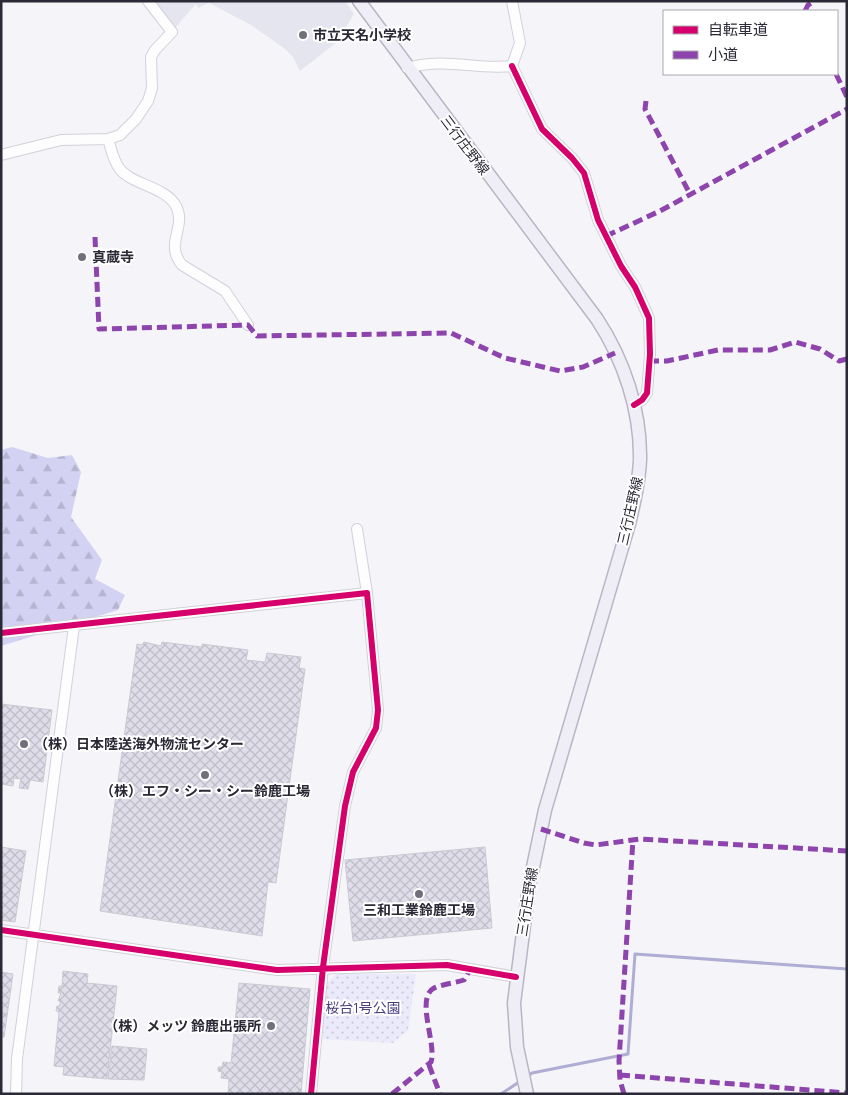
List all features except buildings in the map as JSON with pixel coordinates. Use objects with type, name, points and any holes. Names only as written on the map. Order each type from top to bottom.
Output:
[{"type":"main road","name":"三行庄野線","points":[[359,1],[407,68],[597,320],[623,369],[634,405],[640,460],[636,490],[626,534],[544,810],[529,886],[516,977],[514,1026],[526,1089]]},
{"type":"street","points":[[1,155],[61,140],[108,139],[126,130],[148,101],[152,88],[151,57],[172,32],[148,1]]},
{"type":"street","points":[[512,1],[520,43],[512,66],[542,129],[572,158],[584,173],[598,220],[649,318],[650,354],[647,393],[642,400],[634,405]]},
{"type":"street","points":[[407,68],[448,62],[500,68],[512,66]]},
{"type":"street","points":[[108,139],[117,164],[123,173],[164,195],[175,204],[179,220],[174,247],[178,260],[182,265],[225,291],[248,325]]},
{"type":"street","points":[[311,1094],[323,967],[348,784],[372,737],[378,710],[367,593],[357,529]]},
{"type":"street","points":[[1,633],[367,593]]},
{"type":"street","points":[[16,1094],[16,1058],[74,626]]},
{"type":"street","points":[[1,930],[277,970],[323,967],[447,965],[516,977]]},
{"type":"shaded area","name":"市立天名小学校","points":[[151,1],[345,1],[354,14],[337,42],[300,71],[293,57],[285,49],[251,25],[209,3],[198,8],[196,4],[174,29]]},
{"type":"green space","points":[[12,447],[48,458],[72,455],[81,472],[71,517],[102,560],[95,579],[125,595],[118,610],[1,646],[1,450]]},
{"type":"green space","name":"桜台1号公園","points":[[337,974],[416,974],[408,1030],[393,1043],[322,1039],[326,984]]},
{"type":"waterway","points":[[527,1077],[532,1073],[628,1054],[635,954],[847,969]]},
{"type":"waterway","points":[[501,1094],[522,1080]]},
{"type":"marked path","points":[[806,10],[808,5],[815,1]]},
{"type":"marked path","points":[[836,75],[847,97]]},
{"type":"marked path","points":[[646,101],[645,109],[690,194]]},
{"type":"marked path","points":[[606,236],[660,211],[847,109]]},
{"type":"marked path","points":[[95,237],[99,329],[248,325],[257,336],[451,333],[505,358],[560,371],[583,367],[615,353]]},
{"type":"marked path","points":[[649,361],[667,361],[718,350],[770,350],[795,342],[820,349],[839,361],[847,359]]},
{"type":"marked path","points":[[541,829],[596,845],[640,839],[847,851]]},
{"type":"marked path","points":[[624,1094],[620,1080],[619,1061],[633,839]]},
{"type":"marked path","points":[[392,1094],[431,1062],[432,1054],[426,1011],[426,1001],[429,993],[434,988],[464,980],[471,968]]},
{"type":"marked path","points":[[429,1065],[440,1094]]},
{"type":"marked path","points":[[620,1075],[847,1093]]},
{"type":"cycle path","points":[[512,66],[542,129],[572,158],[584,173],[598,220],[621,266],[635,287],[649,318],[650,354],[647,393],[642,400],[634,405]]},
{"type":"cycle path","points":[[1,633],[367,593],[378,710],[376,728],[353,772],[345,806],[323,967],[311,1094]]},
{"type":"cycle path","points":[[1,930],[277,970],[447,965],[516,977]]},
{"type":"place","name":"市立天名小学校","points":[[303,35]]},
{"type":"place","name":"真蔵寺","points":[[82,257]]},
{"type":"place","name":"（株）日本陸送海外物流センター","points":[[24,744]]},
{"type":"place","name":"（株）エフ・シー・シー鈴鹿工場","points":[[205,775]]},
{"type":"place","name":"三和工業鈴鹿工場","points":[[419,894]]},
{"type":"place","name":"（株）メッツ 鈴鹿出張所","points":[[271,1026]]}]
